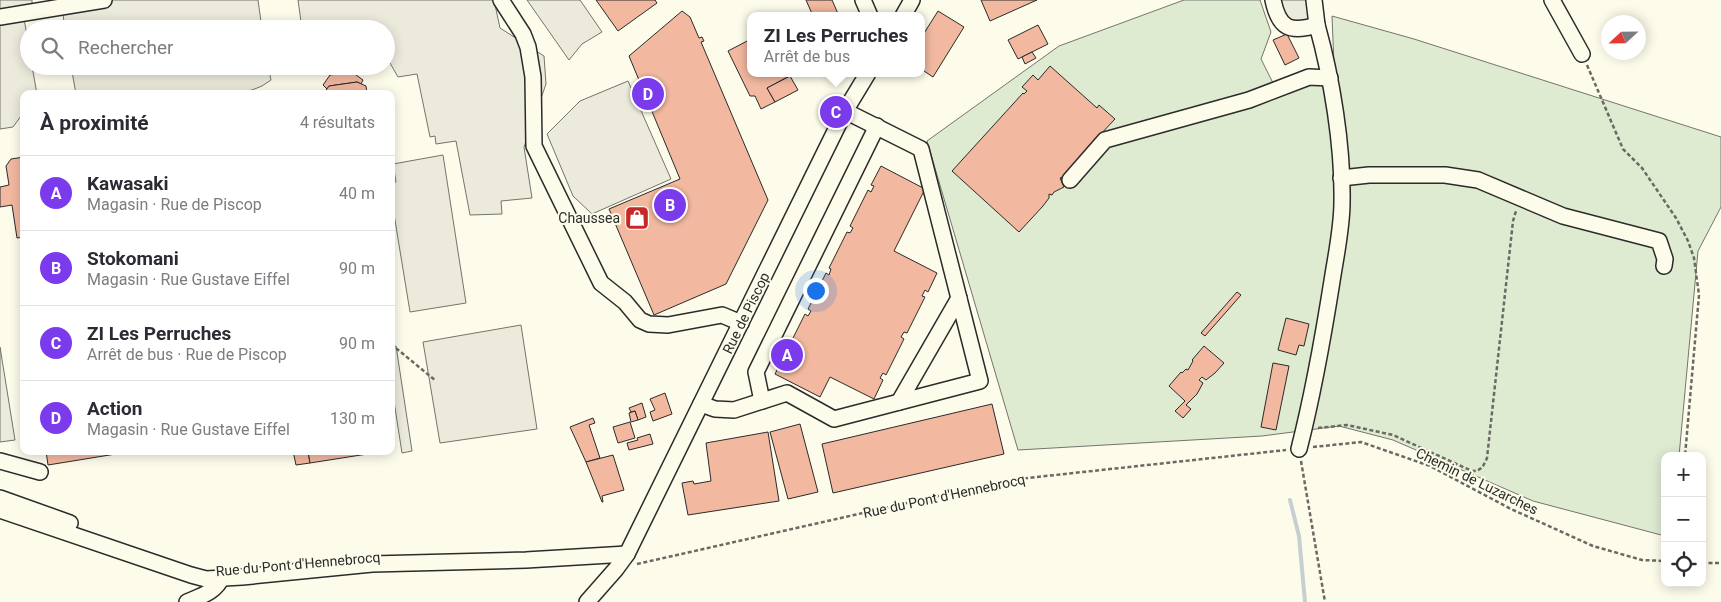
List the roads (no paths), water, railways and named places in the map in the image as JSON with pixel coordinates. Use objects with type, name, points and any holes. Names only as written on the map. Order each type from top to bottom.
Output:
[{"type":"street","points":[[0,17],[104,0]]},
{"type":"street","points":[[501,0],[523,34],[528,47],[533,76],[534,146],[601,283],[625,302],[640,320],[648,324],[668,325],[722,315],[741,323]]},
{"type":"street","points":[[863,0],[868,12]]},
{"type":"street","points":[[905,12],[912,0]]},
{"type":"street","points":[[1274,0],[1275,11],[1280,21],[1289,28],[1304,29],[1317,25]]},
{"type":"street","points":[[1299,449],[1313,392],[1336,253],[1342,203],[1341,160],[1329,71],[1317,25],[1314,0]]},
{"type":"street","points":[[1552,0],[1582,54]]},
{"type":"street","points":[[1070,180],[1105,140],[1249,100],[1329,71]]},
{"type":"street","name":"Rue de Piscop","points":[[587,602],[616,569],[626,554],[845,112],[866,77]]},
{"type":"street","points":[[701,404],[715,409],[734,410],[788,393],[834,419],[980,381],[921,149],[845,112]]},
{"type":"street","points":[[762,401],[756,372],[877,126]]},
{"type":"street","points":[[1341,178],[1369,175],[1445,175],[1478,180],[1563,216],[1660,241],[1665,259],[1664,266]]},
{"type":"street","points":[[899,402],[959,298]]},
{"type":"street","points":[[0,461],[40,472]]},
{"type":"street","name":"Rue du Pont d'Hennebrocq","points":[[0,498],[205,573],[216,574],[234,570],[372,556],[527,554],[549,558]]},
{"type":"street","name":"Rue du Pont d'Hennebrocq","points":[[0,510],[206,579],[372,564],[526,560],[626,554]]},
{"type":"street","points":[[187,602],[208,594],[219,584],[222,577]]},
{"type":"waterway","points":[[1290,500],[1299,536],[1305,602]]},
{"type":"place","name":"Action","points":[[648,94]]},
{"type":"place","name":"ZI Les Perruches","points":[[836,112]]},
{"type":"place","name":"Stokomani","points":[[670,205]]},
{"type":"place","name":"Chaussea","points":[[637,218]]},
{"type":"place","name":"Kawasaki","points":[[787,355]]}]
